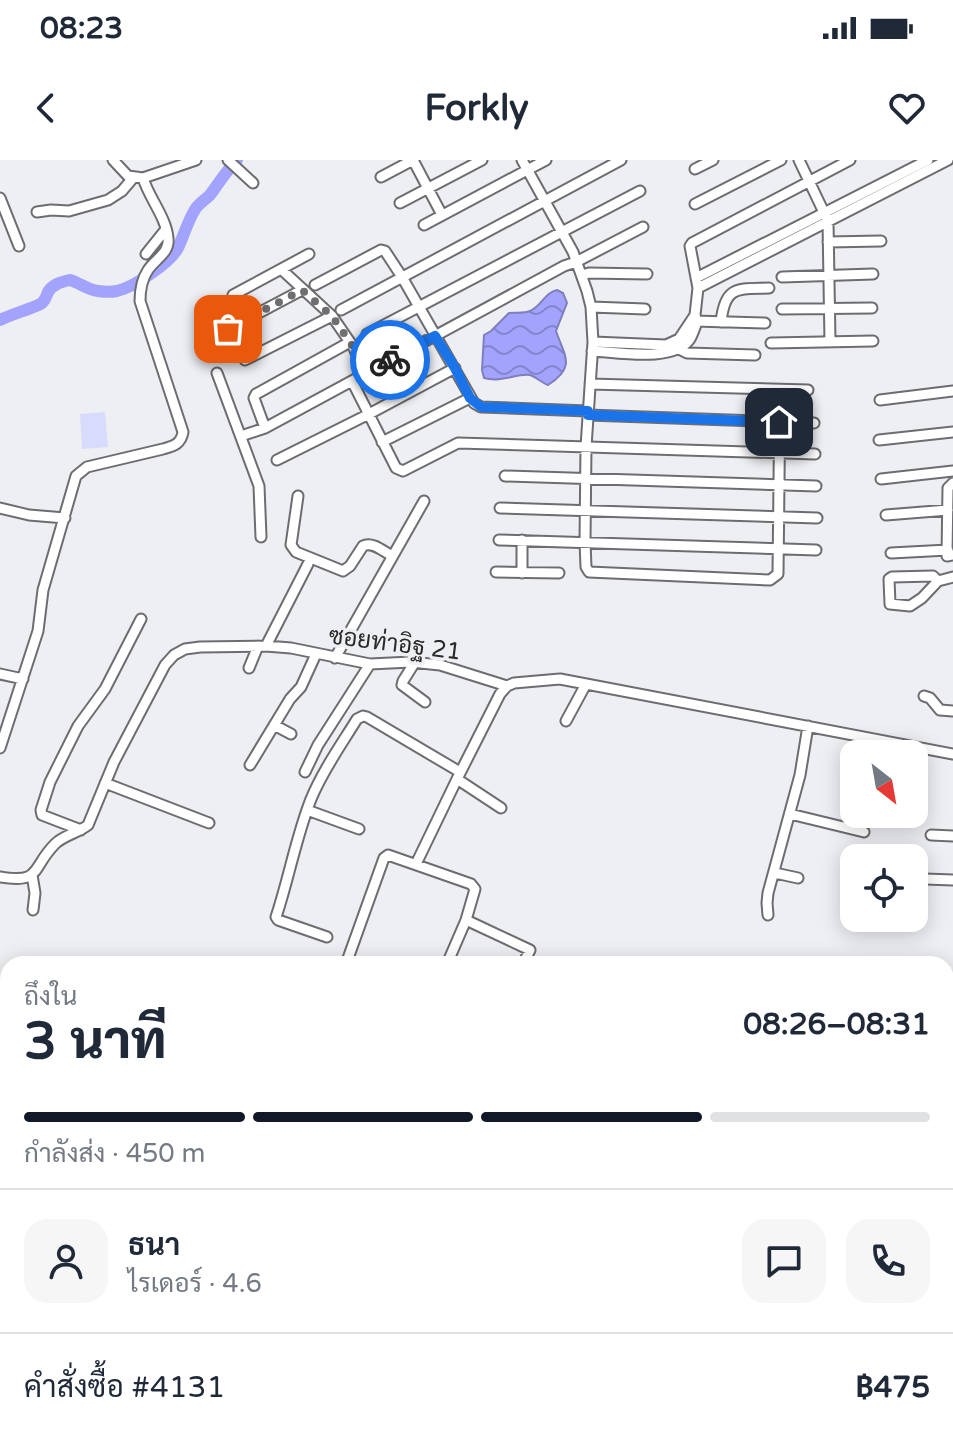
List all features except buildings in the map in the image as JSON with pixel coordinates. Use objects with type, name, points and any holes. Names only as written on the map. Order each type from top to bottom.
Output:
[{"type":"street","points":[[0,748],[38,631],[43,590],[76,476],[82,469],[175,445],[182,438],[183,432],[140,301],[147,271],[167,249],[166,229],[138,178],[123,172],[113,160]]},
{"type":"street","points":[[37,212],[69,211],[108,200],[138,178],[168,164],[196,160]]},
{"type":"street","points":[[381,177],[413,160],[442,215]]},
{"type":"street","points":[[400,203],[482,160]]},
{"type":"street","points":[[522,160],[573,252],[591,307],[585,542],[589,572],[770,580],[778,574],[780,390]]},
{"type":"street","points":[[424,225],[546,160]]},
{"type":"street","points":[[245,360],[621,160]]},
{"type":"street","points":[[695,169],[713,160]]},
{"type":"street","points":[[695,204],[781,160]]},
{"type":"street","points":[[799,160],[826,217],[830,342]]},
{"type":"street","points":[[592,347],[659,354],[679,349],[691,339],[694,319],[697,283],[690,246],[694,240],[850,160]]},
{"type":"street","points":[[826,217],[928,160]]},
{"type":"street","points":[[697,283],[946,160]]},
{"type":"street","points":[[233,165],[253,183]]},
{"type":"street","points":[[367,334],[640,191]]},
{"type":"street","points":[[0,198],[19,246]]},
{"type":"street","points":[[241,436],[265,428],[564,266],[643,227]]},
{"type":"street","points":[[146,254],[166,229]]},
{"type":"street","points":[[828,242],[881,241]]},
{"type":"street","points":[[315,285],[381,250],[389,254],[470,398],[481,407],[814,423]]},
{"type":"street","points":[[233,295],[309,254]]},
{"type":"street","points":[[281,269],[302,290],[337,313],[365,374]]},
{"type":"street","points":[[582,275],[647,274]]},
{"type":"street","points":[[782,277],[873,274]]},
{"type":"street","points":[[721,322],[723,304],[734,292],[739,289],[769,288]]},
{"type":"street","points":[[228,329],[302,290]]},
{"type":"street","points":[[591,307],[645,309]]},
{"type":"street","points":[[782,309],[872,308]]},
{"type":"street","points":[[694,319],[765,323]]},
{"type":"street","points":[[592,347],[666,345],[679,339],[694,319]]},
{"type":"street","points":[[771,343],[873,341]]},
{"type":"street","points":[[265,428],[254,398],[256,394],[350,342]]},
{"type":"street","points":[[679,349],[687,353],[755,355]]},
{"type":"street","points":[[277,460],[455,368]]},
{"type":"street","points":[[217,373],[260,493],[261,537]]},
{"type":"street","points":[[352,381],[396,468],[403,471],[458,443],[815,454]]},
{"type":"street","points":[[590,384],[808,390]]},
{"type":"street","points":[[880,400],[953,391]]},
{"type":"street","points":[[382,442],[470,398]]},
{"type":"street","points":[[879,440],[953,432]]},
{"type":"street","points":[[881,479],[953,471]]},
{"type":"street","points":[[505,476],[816,486]]},
{"type":"street","points":[[891,553],[950,552],[948,488],[953,483]]},
{"type":"street","points":[[298,496],[291,545],[296,552],[343,571],[366,544],[372,544],[392,556]]},
{"type":"street","points":[[335,658],[424,501]]},
{"type":"street","points":[[0,508],[29,515],[65,518]]},
{"type":"street","points":[[500,508],[817,518]]},
{"type":"street","points":[[886,515],[950,516]]},
{"type":"street","points":[[499,540],[816,550]]},
{"type":"street","points":[[522,540],[522,573]]},
{"type":"street","points":[[249,668],[308,564]]},
{"type":"street","points":[[496,572],[559,573]]},
{"type":"street","points":[[938,581],[933,576],[892,577],[889,579],[890,604],[910,606],[938,581],[953,577]]},
{"type":"street","points":[[81,830],[42,815],[42,806],[50,782],[78,726],[105,689],[141,619]]},
{"type":"street","name":"ซอยท่าอิฐ 21","points":[[32,875],[54,845],[88,825],[105,783],[165,665],[185,649],[200,647],[291,648],[370,664],[415,662],[440,665],[507,686],[560,679],[953,754]]},
{"type":"street","points":[[250,765],[290,699],[301,687],[316,654]]},
{"type":"street","points":[[415,662],[402,683],[425,702]]},
{"type":"street","points":[[305,772],[318,745],[370,664]]},
{"type":"street","points":[[0,674],[23,679]]},
{"type":"street","points":[[566,721],[586,684]]},
{"type":"street","points":[[416,864],[458,775],[507,686]]},
{"type":"street","points":[[924,696],[930,698],[940,710],[953,711]]},
{"type":"street","points":[[327,937],[276,917],[307,810],[323,774],[357,719],[363,716],[458,775],[501,808]]},
{"type":"street","points":[[274,725],[291,734]]},
{"type":"street","points":[[768,915],[768,893],[800,775],[808,726]]},
{"type":"street","points":[[105,783],[209,823]]},
{"type":"street","points":[[307,810],[359,829]]},
{"type":"street","points":[[790,814],[864,832]]},
{"type":"street","points":[[931,835],[953,836]]},
{"type":"street","points":[[349,956],[384,858],[388,855],[471,884],[475,889],[450,956]]},
{"type":"street","points":[[775,873],[798,878]]},
{"type":"street","points":[[0,877],[23,879],[32,875],[35,893],[33,910]]},
{"type":"street","points":[[928,879],[953,880]]},
{"type":"street","points":[[466,920],[530,950],[527,956]]},
{"type":"shaded area","points":[[105,412],[108,447],[82,449],[80,414]]},
{"type":"water","points":[[557,290],[563,293],[567,303],[556,331],[565,354],[563,372],[548,385],[530,375],[484,378],[484,335],[509,313],[530,311]]},
{"type":"waterway","points":[[0,320],[42,303],[50,289],[63,282],[70,280],[94,290],[113,292],[151,274],[174,254],[196,208],[237,160]]},
{"type":"way so far","points":[[228,329],[302,290],[332,316],[354,348],[365,374],[390,360]]},
{"type":"route","points":[[390,360],[435,336],[470,398],[481,407],[588,411],[588,415],[779,422]]}]
